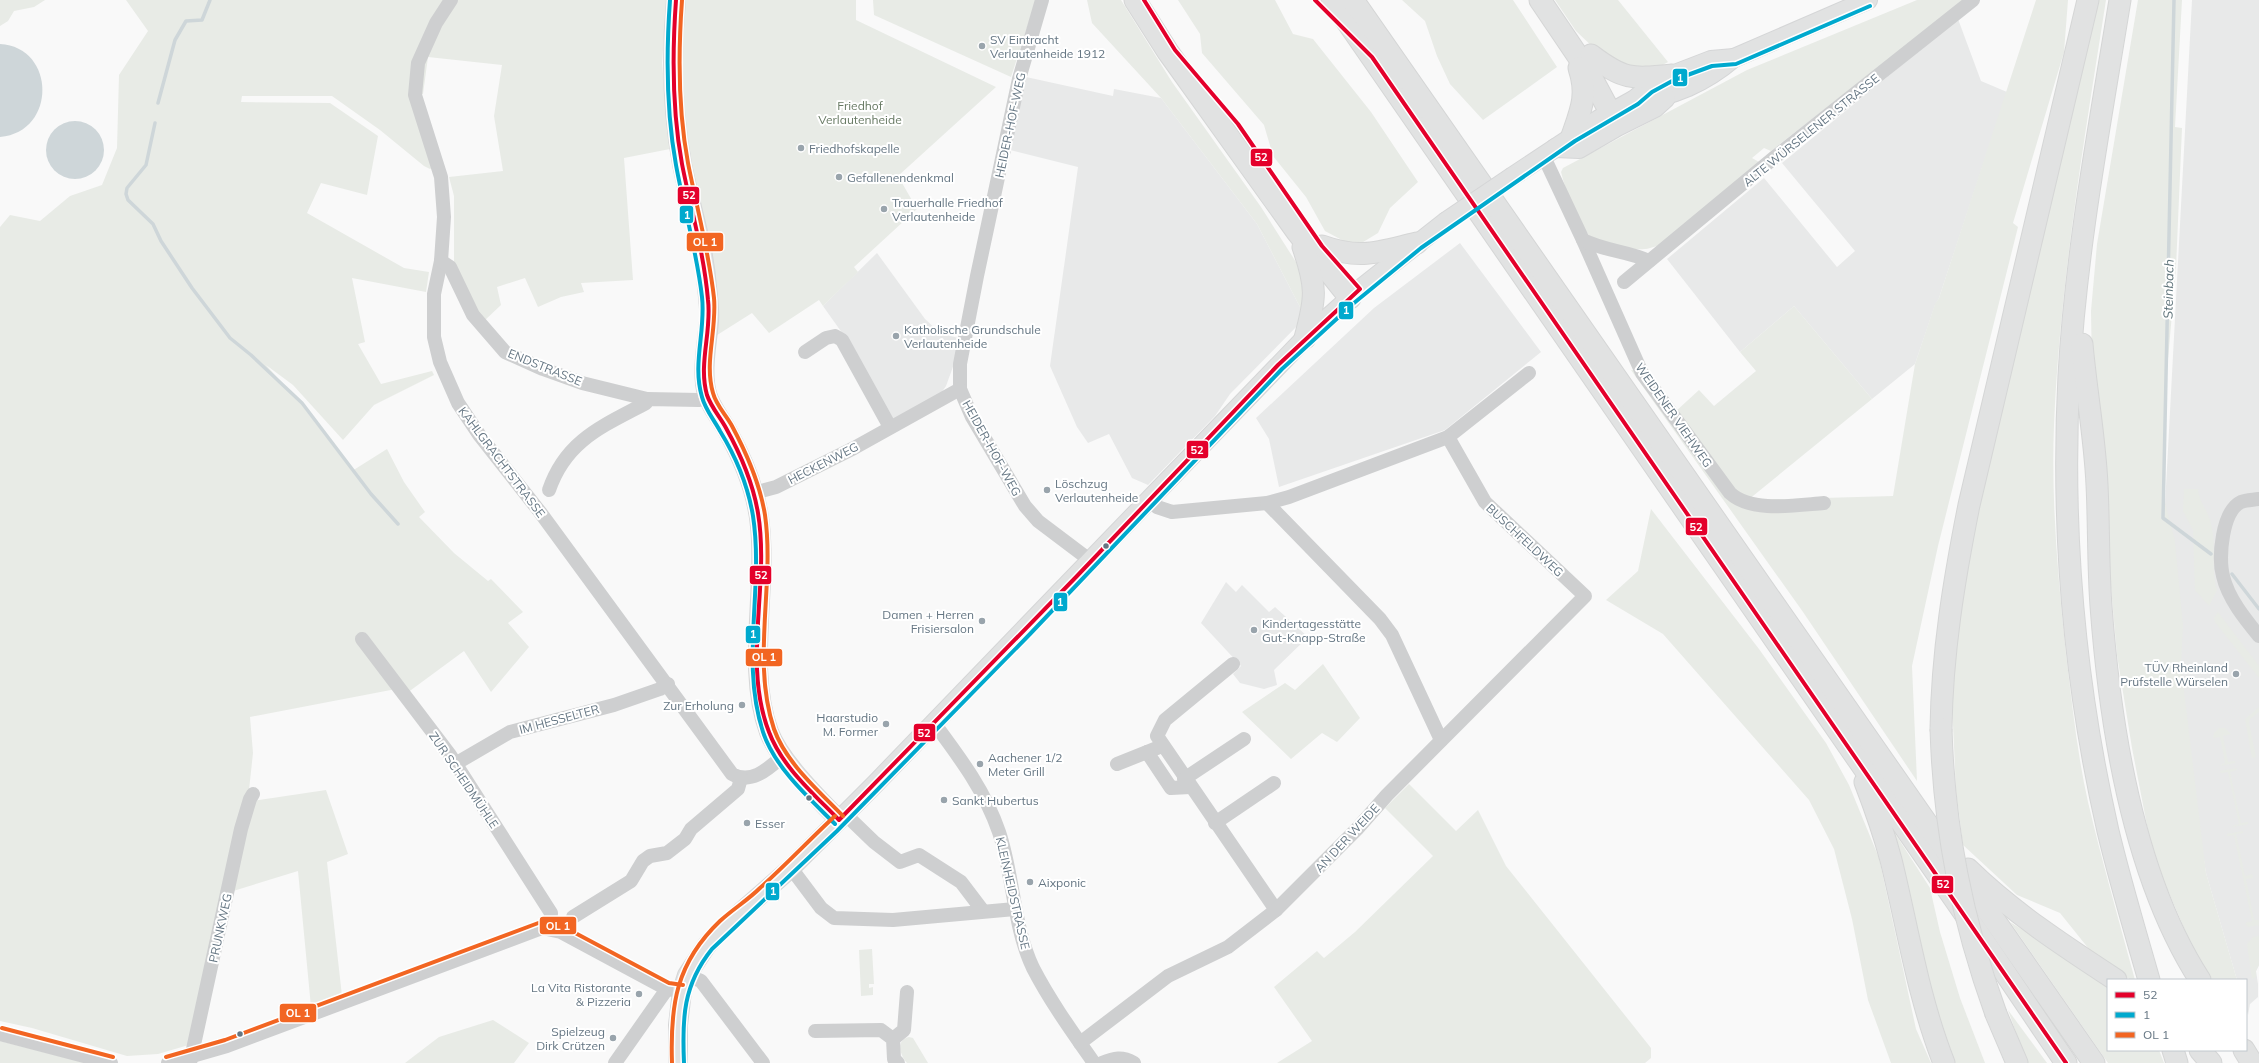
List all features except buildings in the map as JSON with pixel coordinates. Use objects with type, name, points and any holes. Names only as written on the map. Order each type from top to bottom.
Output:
[{"type":"highway","points":[[1135,0],[1168,52],[1297,232],[1355,294]]},
{"type":"highway","points":[[1144,0],[1175,50],[1238,124],[1355,294]]},
{"type":"highway","points":[[1315,0],[1372,57]]},
{"type":"highway","points":[[1332,0],[1856,755],[2022,996],[2066,1063]]},
{"type":"highway","points":[[1540,0],[1568,39],[1588,71],[1622,106]]},
{"type":"highway","points":[[1552,0],[1591,55],[1622,106]]},
{"type":"highway","points":[[2017,1063],[1996,1014],[1973,946],[1956,876],[1945,804],[1941,729],[1945,643],[1956,568],[2088,0]]},
{"type":"highway","points":[[2120,0],[2093,170],[2077,288],[2069,374],[2067,513],[2072,591],[2086,710],[2100,789],[2117,868],[2149,979]]},
{"type":"highway","points":[[1356,3],[2094,1063]]},
{"type":"highway","points":[[1568,39],[1584,89],[1580,113],[1572,136]]},
{"type":"highway","points":[[1591,55],[1613,71],[1626,76],[1671,85]]},
{"type":"highway","points":[[1297,232],[1310,268],[1315,295],[1306,338]]},
{"type":"highway","points":[[1322,246],[1342,254],[1361,255],[1417,244]]},
{"type":"highway","points":[[2077,288],[2084,373],[2097,484],[2101,607],[2120,748],[2136,825],[2154,885],[2188,961],[2199,979]]},
{"type":"highway","points":[[1856,755],[1886,842],[1914,968],[1930,1024],[1944,1063]]},
{"type":"highway","points":[[1936,838],[1989,889],[2059,943],[2114,979]]},
{"type":"highway","points":[[2173,1051],[2177,1063]]},
{"type":"highway","points":[[2201,1051],[2211,1063]]},
{"type":"highway","points":[[2245,1051],[2252,1063]]},
{"type":"main road","points":[[676,0],[673,32],[675,111],[682,161],[701,246],[707,284],[709,318],[705,369],[708,398],[729,432],[745,465],[754,493],[760,524],[762,551],[759,667],[763,711],[770,734],[783,756],[842,817]]},
{"type":"main road","points":[[1549,153],[1579,149],[1655,108],[1671,85],[1711,60],[1734,58],[1868,0]]},
{"type":"main road","points":[[678,1063],[678,985],[707,945],[725,926],[791,868],[842,817],[1306,338],[1355,294],[1445,222],[1572,136],[1622,106],[1649,87],[1671,85]]},
{"type":"street","name":"KAHLGRACHTSTRASSE","points":[[451,0],[436,23],[418,63],[415,95],[441,177],[444,218],[441,261],[434,294],[434,338],[440,362],[458,403],[480,436],[544,518],[668,684],[732,774],[741,778]]},
{"type":"street","name":"HEIDER-HOF-WEG","points":[[1042,0],[1019,79],[977,276],[960,364],[960,389],[972,417],[1025,506],[1038,521],[1091,561]]},
{"type":"street","name":"ALTE WÜRSELENER STRASSE","points":[[1624,282],[1775,158],[1973,0]]},
{"type":"street","name":"WEIDENER VIEHWEG","points":[[1549,153],[1583,240],[1642,373],[1730,493],[1738,501],[1748,504],[1780,506],[1824,503]]},
{"type":"street","points":[[1583,240],[1596,246],[1635,254],[1649,261]]},
{"type":"street","name":"ENDSTRASSE","points":[[441,261],[450,267],[473,315],[505,352],[582,383],[647,399],[699,400],[708,398]]},
{"type":"street","points":[[805,352],[826,338],[835,336],[842,340],[890,427]]},
{"type":"street","points":[[1150,500],[1157,507],[1172,512],[1267,503],[1448,437],[1529,373]]},
{"type":"street","name":"HECKENWEG","points":[[754,493],[776,487],[854,448],[960,389]]},
{"type":"street","points":[[549,490],[556,471],[580,441],[592,432],[646,403],[647,399]]},
{"type":"street","name":"BUSCHFELDWEG","points":[[1448,437],[1485,502],[1585,596]]},
{"type":"street","points":[[2259,499],[2240,502],[2229,513],[2223,534],[2222,576],[2230,596],[2259,636]]},
{"type":"street","points":[[1267,503],[1380,619],[1392,635],[1441,740]]},
{"type":"street","name":"AN DER WEIDE","points":[[1080,1043],[1168,976],[1228,947],[1276,910],[1441,740],[1585,596]]},
{"type":"street","name":"ZUR SCHEIDMÜHLE","points":[[362,639],[455,764],[551,913],[550,928]]},
{"type":"street","points":[[1233,664],[1165,720],[1157,736],[1187,783],[1276,910]]},
{"type":"street","name":"IM HESSELTER","points":[[455,764],[510,732],[614,705],[660,689],[668,684]]},
{"type":"street","name":"KLEINHEIDSTRASSE","points":[[934,723],[986,799],[999,834],[1023,943],[1033,968],[1094,1063]]},
{"type":"street","points":[[1147,752],[1171,788],[1187,783],[1244,739]]},
{"type":"street","points":[[1117,764],[1162,746]]},
{"type":"street","points":[[572,917],[631,881],[643,861],[650,856],[668,853],[685,839],[691,829],[738,789],[741,778],[754,777],[783,756]]},
{"type":"street","points":[[1215,823],[1274,783]]},
{"type":"street","name":"PRUNKWEG","points":[[191,1060],[241,829],[250,799],[254,794]]},
{"type":"street","points":[[842,817],[900,862],[919,856],[961,882],[983,911]]},
{"type":"street","points":[[791,868],[821,908],[834,918],[893,920],[1015,909]]},
{"type":"street","points":[[168,1063],[191,1060],[534,929],[550,928],[678,985],[701,981],[763,1063]]},
{"type":"street","points":[[615,1063],[678,985]]},
{"type":"street","points":[[893,1039],[904,1030],[907,992]]},
{"type":"street","points":[[815,1031],[881,1030],[893,1039]]},
{"type":"street","points":[[0,1034],[111,1063]]},
{"type":"street","points":[[893,1039],[894,1059],[898,1063]]},
{"type":"street","points":[[1102,1063],[1119,1058],[1125,1058],[1134,1063]]},
{"type":"shaded area","points":[[2192,0],[2259,0],[2259,965],[2256,971],[2258,997],[2250,1004],[2248,1015],[2247,979],[2237,979],[2206,873],[2161,580]]},
{"type":"shaded area","points":[[1958,19],[1981,81],[2007,92],[1939,298],[1935,305],[1915,364],[1872,399],[1794,306],[1740,352],[1667,259],[1764,178],[1837,267],[1855,251],[1782,163]]},
{"type":"shaded area","points":[[0,44],[18,49],[32,59],[40,73],[42,90],[40,106],[32,121],[19,132],[0,137]]},
{"type":"shaded area","points":[[1026,77],[1113,96],[1114,89],[1161,98],[1257,224],[1301,309],[1303,320],[1230,394],[1215,416],[1148,485],[1132,478],[1109,434],[1088,443],[1077,427],[1050,366],[1078,167],[1010,150]]},
{"type":"shaded area","points":[[69,121],[81,121],[96,129],[104,144],[104,156],[96,171],[81,179],[69,179],[54,171],[46,156],[46,144],[54,129]]},
{"type":"shaded area","points":[[1460,243],[1541,352],[1445,430],[1279,487],[1269,439],[1256,418],[1374,308]]},
{"type":"shaded area","name":"Katholische Grundschule Verlautenheide","points":[[877,253],[925,319],[941,334],[959,338],[954,364],[946,386],[939,396],[891,421],[845,337],[823,306]]},
{"type":"shaded area","name":"Kindertagesstätte Gut-Knapp-Straße","points":[[1226,582],[1236,592],[1242,585],[1269,612],[1275,607],[1308,637],[1274,670],[1277,685],[1264,689],[1240,683],[1233,674],[1241,666],[1201,623]]},
{"type":"green space","points":[[0,0],[45,0],[34,7],[14,11],[8,21],[0,26]]},
{"type":"green space","points":[[126,0],[447,0],[415,63],[434,167],[430,169],[424,166],[380,130],[332,96],[242,96],[241,102],[330,103],[378,136],[367,195],[321,183],[307,213],[404,268],[429,272],[426,292],[352,278],[365,342],[358,344],[381,384],[432,371],[434,375],[374,405],[343,440],[293,385],[266,365],[301,404],[352,471],[387,449],[404,482],[425,512],[419,517],[454,553],[488,581],[491,579],[523,612],[508,623],[529,647],[491,692],[464,651],[407,693],[396,689],[250,717],[253,753],[249,790],[192,1044],[158,1054],[127,1056],[32,1028],[0,1021],[0,227],[10,215],[40,221],[70,196],[102,185],[117,148],[119,75],[148,31]]},
{"type":"green space","points":[[455,0],[667,0],[662,63],[670,149],[624,158],[633,280],[581,283],[584,292],[561,297],[538,307],[525,278],[497,287],[501,305],[483,322],[454,262],[454,196],[449,177],[503,171],[494,116],[502,65],[428,57],[423,94],[419,95],[421,64]]},
{"type":"green space","name":"Friedhof Verlautenheide","points":[[682,0],[856,0],[856,20],[996,87],[898,176],[917,209],[854,267],[858,272],[823,306],[819,300],[769,333],[752,313],[714,337],[681,111]]},
{"type":"green space","name":"SV Eintracht Verlautenheide 1912","points":[[873,0],[1036,0],[1011,77],[874,15]]},
{"type":"green space","points":[[1087,0],[1121,0],[1172,82],[1261,207],[1301,270],[1307,296],[1301,309],[1257,224],[1161,98],[1092,23]]},
{"type":"green space","points":[[1178,0],[1275,0],[1293,34],[1313,39],[1371,112],[1418,182],[1390,208],[1378,233],[1355,247],[1325,231],[1306,197],[1273,156],[1264,125],[1202,53],[1200,34]]},
{"type":"green space","points":[[1402,0],[1513,0],[1557,67],[1483,120],[1450,84],[1437,56],[1425,21]]},
{"type":"green space","points":[[1555,0],[1618,0],[1668,62],[1650,72],[1615,68],[1576,31]]},
{"type":"green space","points":[[1917,0],[1964,0],[1771,151],[1764,148],[1752,158],[1759,162],[1661,244],[1651,248],[1632,249],[1605,244],[1595,240],[1583,227],[1578,219],[1566,189],[1561,172],[1563,168],[1747,70]]},
{"type":"green space","points":[[2036,0],[2068,0],[2064,52],[2013,223],[2018,227],[1938,546],[1912,666],[1917,781],[1803,612],[1631,370],[1645,371],[1675,412],[1699,390],[1714,406],[1756,371],[1740,352],[1794,306],[1872,399],[1748,500],[1893,496],[1915,364],[1935,304],[1939,298]]},
{"type":"green space","points":[[2098,0],[2106,0],[2089,106],[2067,265],[2057,371],[2053,482],[2058,568],[2066,654],[2081,765],[2093,824],[2135,979],[2129,979],[2097,959],[2060,913],[2017,895],[1963,845],[1956,790],[1951,681],[1967,552]]},
{"type":"green space","points":[[2138,0],[2182,0],[2175,127],[2182,128],[2176,268],[2166,382],[2163,495],[2175,541],[2183,625],[2181,666],[2206,873],[2237,979],[2211,979],[2191,944],[2153,856],[2132,748],[2117,655],[2092,370],[2091,311],[2097,244]]},
{"type":"green space","points":[[2184,489],[2198,489],[2200,499],[2208,515],[2213,532],[2214,574],[2217,590],[2209,606],[2195,590],[2193,530],[2183,511]]},
{"type":"green space","points":[[1651,509],[1759,649],[1826,743],[1849,785],[1879,858],[1916,1029],[1931,1063],[1891,1063],[1868,1000],[1852,919],[1834,849],[1809,800],[1663,634],[1606,600],[1638,571]]},
{"type":"green space","points":[[2218,612],[2259,666],[2259,678],[2215,622],[2214,618]]},
{"type":"green space","points":[[1323,664],[1360,718],[1337,742],[1322,733],[1291,759],[1242,712],[1285,683],[1295,690]]},
{"type":"green space","points":[[2259,707],[2259,712],[2250,719],[2249,723],[2256,757],[2252,758],[2245,719]]},
{"type":"green space","points":[[2219,728],[2225,728],[2231,734],[2223,736],[2228,762],[2235,761],[2235,763],[2219,766],[2225,763],[2220,737],[2213,738],[2214,733]]},
{"type":"green space","points":[[2236,768],[2237,770],[2230,772],[2241,823],[2248,822],[2248,824],[2232,827],[2239,824],[2228,772],[2221,773],[2220,771]]},
{"type":"green space","points":[[1409,784],[1456,831],[1478,810],[1506,866],[1651,1048],[1651,1058],[1645,1063],[1277,1063],[1312,1041],[1274,987],[1317,951],[1324,958],[1355,932],[1433,856],[1385,808]]},
{"type":"green space","points":[[326,790],[348,854],[327,862],[342,996],[311,1007],[298,871],[230,892],[252,801]]},
{"type":"green space","points":[[1889,824],[1930,888],[1940,932],[1960,998],[1985,1063],[1951,1063],[1938,1033]]},
{"type":"green space","points":[[2243,831],[2243,833],[2236,834],[2245,876],[2252,874],[2253,878],[2246,879],[2254,920],[2259,920],[2259,925],[2248,927],[2245,923],[2252,921],[2234,835],[2227,836],[2227,834]]},
{"type":"green space","points":[[2010,922],[2107,981],[2107,1051],[2159,1051],[2164,1063],[2108,1063]]},
{"type":"green space","points":[[2259,936],[2259,965],[2256,971],[2256,977],[2252,979],[2247,944],[2253,937]]},
{"type":"green space","points":[[872,949],[874,984],[869,984],[869,988],[873,987],[873,995],[861,996],[859,950]]},
{"type":"green space","points":[[2008,1010],[2047,1063],[2027,1063]]},
{"type":"green space","points":[[493,1020],[529,1043],[514,1063],[405,1063],[439,1037]]},
{"type":"green space","points":[[909,1037],[913,1038],[928,1063],[907,1063],[902,1056],[900,1044]]},
{"type":"green space","points":[[0,1041],[86,1063],[0,1063]]},
{"type":"waterway","points":[[158,103],[175,40],[186,21],[202,20],[210,0]]},
{"type":"waterway","name":"Steinbach","points":[[2174,0],[2163,518],[2211,554]]},
{"type":"waterway","points":[[155,123],[146,165],[127,188],[126,194],[128,200],[153,224],[161,241],[192,288],[230,338],[251,355],[302,403],[371,494],[398,524]]},
{"type":"waterway","name":"Steinbach","points":[[2232,574],[2259,609]]},
{"type":"transit line","name":"1","points":[[670,0],[668,41],[670,124],[676,165],[700,280],[703,309],[698,372],[699,385],[705,406],[726,441],[741,472],[753,516],[756,543],[753,652],[753,679],[756,706],[768,745],[784,770],[804,793],[835,824]]},
{"type":"transit line","name":"52","points":[[676,0],[674,41],[676,123],[682,164],[704,265],[709,312],[704,359],[705,383],[707,395],[713,408],[724,424],[746,469],[758,513],[761,540],[761,568],[757,651],[761,706],[769,732],[782,757],[809,790],[839,820],[1077,576],[1278,365],[1360,289],[1322,246],[1238,124],[1175,50],[1144,0]]},
{"type":"transit line","points":[[682,0],[680,41],[682,123],[688,163],[706,247],[714,298],[714,322],[710,358],[711,381],[716,402],[732,426],[752,469],[760,492],[765,515],[767,568],[764,676],[767,703],[774,729],[786,753],[804,776],[843,816]]},
{"type":"transit line","name":"52","points":[[1315,0],[1372,57],[2066,1063]]},
{"type":"transit line","name":"1","points":[[684,1063],[683,1031],[686,1003],[695,976],[702,962],[712,949],[837,831],[1030,634],[1282,369],[1354,303],[1421,248],[1575,141],[1638,104],[1652,92],[1674,80],[1712,66],[1736,64],[1870,6]]},
{"type":"transit line","points":[[672,1063],[672,1022],[675,1004],[685,969],[694,953],[705,937],[720,921],[755,892],[835,816]]},
{"type":"transit line","points":[[166,1057],[225,1040],[541,922],[564,927],[669,983],[683,985]]},
{"type":"transit line","points":[[2,1028],[113,1057]]},
{"type":"place","name":"SV Eintracht Verlautenheide 1912","points":[[982,46]]},
{"type":"place","name":"Friedhofskapelle","points":[[801,148]]},
{"type":"place","name":"Gefallenendenkmal","points":[[839,177]]},
{"type":"place","name":"Trauerhalle Friedhof Verlautenheide","points":[[884,209]]},
{"type":"place","name":"Katholische Grundschule Verlautenheide","points":[[896,336]]},
{"type":"place","name":"Löschzug Verlautenheide","points":[[1047,490]]},
{"type":"place","name":"Damen + Herren Frisiersalon","points":[[982,621]]},
{"type":"place","name":"Kindertagesstätte Gut-Knapp-Straße","points":[[1254,630]]},
{"type":"place","name":"TÜV Rheinland Prüfstelle Würselen","points":[[2236,674]]},
{"type":"place","name":"Zur Erholung","points":[[742,705]]},
{"type":"place","name":"Haarstudio M. Former","points":[[886,724]]},
{"type":"place","name":"Aachener 1/2 Meter Grill","points":[[980,764]]},
{"type":"place","name":"Sankt Hubertus","points":[[944,800]]},
{"type":"place","name":"Esser","points":[[747,823]]},
{"type":"place","name":"Aixponic","points":[[1030,882]]},
{"type":"place","name":"La Vita Ristorante & Pizzeria","points":[[639,994]]},
{"type":"place","name":"Spielzeug Dirk Crützen","points":[[613,1038]]}]
